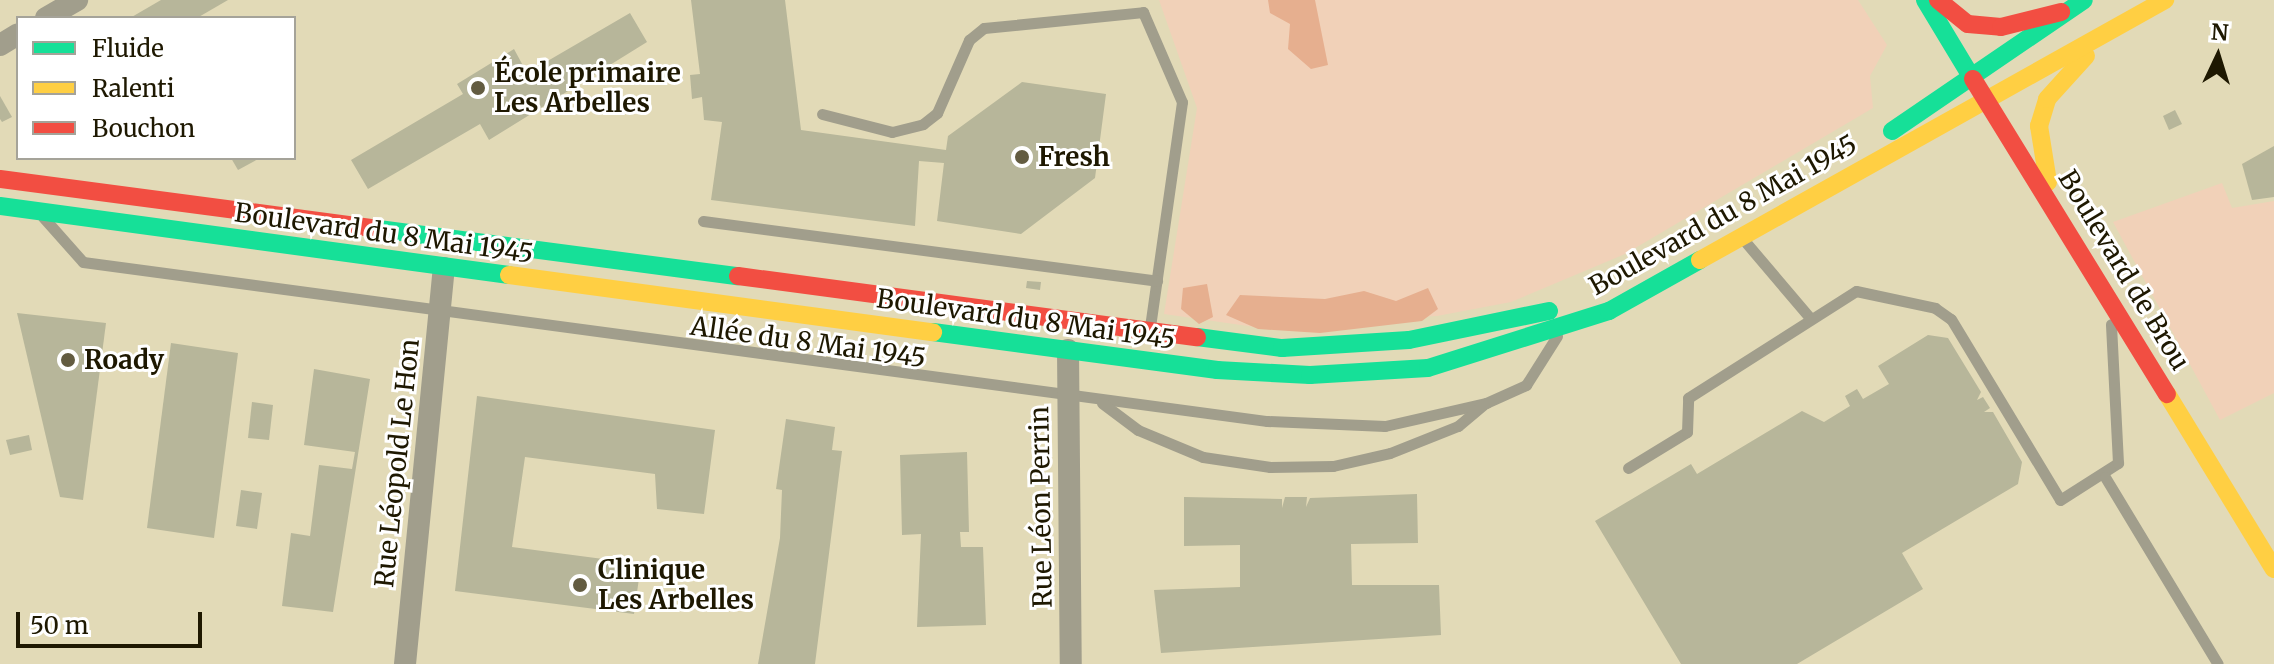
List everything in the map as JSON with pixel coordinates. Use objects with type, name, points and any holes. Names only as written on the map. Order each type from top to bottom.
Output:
[{"type":"main road","name":"Boulevard de Brou","points":[[1925,0],[2053,203],[2274,569]]},
{"type":"main road","points":[[1938,0],[1968,24],[2001,27],[2067,10],[2084,0]]},
{"type":"main road","points":[[2053,203],[2040,149],[2047,99],[2070,69],[2123,25],[2165,0]]},
{"type":"main road","name":"Boulevard du 8 Mai 1945","points":[[1,179],[706,263],[1148,334],[1352,348],[1498,326],[1588,300],[1669,262],[1904,124],[1969,73],[2067,10]]},
{"type":"main road","name":"Boulevard du 8 Mai 1945","points":[[0,206],[1068,350],[1310,375],[1428,368],[1561,329],[1609,311],[2123,25]]},
{"type":"street","points":[[49,16],[77,0]]},
{"type":"street","name":"Rue Léopold Le Hon","points":[[405,664],[444,268]]},
{"type":"street","name":"Rue Léon Perrin","points":[[1068,350],[1071,664]]},
{"type":"lane","points":[[822,114],[892,132],[923,124],[937,113],[969,40],[984,28],[1143,12],[1182,102],[1148,334]]},
{"type":"lane","name":"Allée du 8 Mai 1945","points":[[40,211],[83,262],[440,315],[1068,399],[1385,426],[1486,403],[1526,385],[1561,329]]},
{"type":"lane","points":[[703,221],[1157,281]]},
{"type":"lane","points":[[1741,237],[1810,318]]},
{"type":"lane","points":[[1628,468],[1687,432],[1688,398],[1856,291],[1935,308],[1951,319],[2060,500],[2105,477],[2122,446],[2109,295]]},
{"type":"lane","points":[[1101,402],[1138,430],[1203,457],[1270,467],[1333,466],[1390,453],[1458,426],[1486,403]]},
{"type":"lane","points":[[2105,477],[2218,664]]},
{"type":"shaded area","points":[[1159,0],[1858,0],[1887,45],[1870,76],[1873,108],[1625,254],[1511,302],[1437,316],[1255,327],[1164,314],[1197,108]]},
{"type":"shaded area","points":[[1268,0],[1315,0],[1328,65],[1311,69],[1288,49],[1290,24],[1270,13]]},
{"type":"shaded area","points":[[2222,183],[2232,208],[2274,201],[2274,393],[2220,420],[2113,222]]},
{"type":"shaded area","points":[[1207,284],[1213,317],[1199,324],[1181,309],[1183,288]]},
{"type":"shaded area","points":[[1428,288],[1438,309],[1422,321],[1320,333],[1258,329],[1226,315],[1240,295],[1325,299],[1364,291],[1396,301]]},
{"type":"building","points":[[161,0],[228,0],[200,16],[133,16]]},
{"type":"building","points":[[691,0],[785,0],[801,130],[946,150],[948,136],[1022,82],[1106,94],[1095,178],[1021,234],[937,221],[944,163],[919,161],[915,226],[711,200],[722,122],[704,120],[702,97],[692,99],[690,75],[700,74]]},
{"type":"building","points":[[630,13],[647,42],[489,140],[480,124],[368,189],[351,160],[463,94],[457,84],[514,49],[527,73]]},
{"type":"building","points":[[0,96],[12,117],[2,122],[0,119]]},
{"type":"building","points":[[2175,110],[2182,124],[2169,130],[2163,116]]},
{"type":"building","points":[[2274,146],[2274,197],[2252,200],[2242,164]]},
{"type":"building","points":[[232,160],[256,160],[238,170]]},
{"type":"building","points":[[1027,281],[1041,282],[1040,290],[1026,288]]},
{"type":"building","points":[[17,313],[106,323],[83,500],[60,497]]},
{"type":"building","points":[[1928,335],[1948,338],[1981,392],[1977,400],[1983,397],[1990,408],[1984,412],[1993,412],[2022,462],[2018,484],[1902,553],[1923,589],[1797,664],[1681,664],[1595,521],[1691,464],[1697,474],[1802,411],[1824,422],[1850,406],[1845,396],[1857,389],[1863,399],[1889,384],[1878,366]]},
{"type":"building","points":[[171,343],[238,353],[214,538],[147,528]]},
{"type":"building","points":[[314,369],[370,379],[333,612],[282,606],[291,533],[310,536],[319,465],[352,469],[355,452],[304,445]]},
{"type":"building","points":[[477,396],[715,430],[704,514],[657,509],[655,474],[525,457],[512,547],[641,564],[634,614],[455,591]]},
{"type":"building","points":[[252,402],[273,405],[269,440],[248,438]]},
{"type":"building","points":[[786,419],[835,427],[832,450],[842,451],[815,664],[758,664],[780,538],[782,490],[776,489]]},
{"type":"building","points":[[29,435],[32,450],[10,455],[6,440]]},
{"type":"building","points":[[967,452],[969,532],[960,532],[961,547],[983,547],[986,625],[917,627],[921,534],[902,535],[900,455]]},
{"type":"building","points":[[241,490],[262,493],[257,529],[236,526]]},
{"type":"building","points":[[1417,494],[1418,543],[1351,544],[1352,585],[1439,585],[1441,635],[1161,653],[1154,590],[1240,587],[1240,545],[1184,546],[1184,497],[1282,499],[1282,508],[1285,497],[1307,497],[1306,507],[1310,498]]},
{"type":"traffic: fast","points":[[1925,0],[1969,73]]},
{"type":"traffic: fast","points":[[1892,131],[2084,0]]},
{"type":"traffic: fast","points":[[0,206],[509,275]]},
{"type":"traffic: fast","points":[[371,228],[738,276]]},
{"type":"traffic: fast","points":[[933,332],[1217,370],[1310,375],[1428,368],[1609,311],[1700,260]]},
{"type":"traffic: fast","points":[[1197,337],[1282,348],[1409,340],[1549,311]]},
{"type":"traffic: slow","points":[[1700,260],[2165,0]]},
{"type":"traffic: slow","points":[[2048,182],[2039,126],[2047,99],[2086,56]]},
{"type":"traffic: slow","points":[[509,275],[933,332]]},
{"type":"traffic: slow","points":[[2167,394],[2274,569]]},
{"type":"traffic: jam","points":[[1938,0],[1968,24],[2001,27],[2061,12]]},
{"type":"traffic: jam","points":[[1973,79],[2167,394]]},
{"type":"traffic: jam","points":[[0,179],[371,228]]},
{"type":"traffic: jam","points":[[738,276],[1197,337]]},
{"type":"place","name":"École primaire Les Arbelles","points":[[478,88]]},
{"type":"place","name":"Fresh","points":[[1022,157]]},
{"type":"place","name":"Roady","points":[[68,360]]},
{"type":"place","name":"Clinique Les Arbelles","points":[[580,585]]}]
